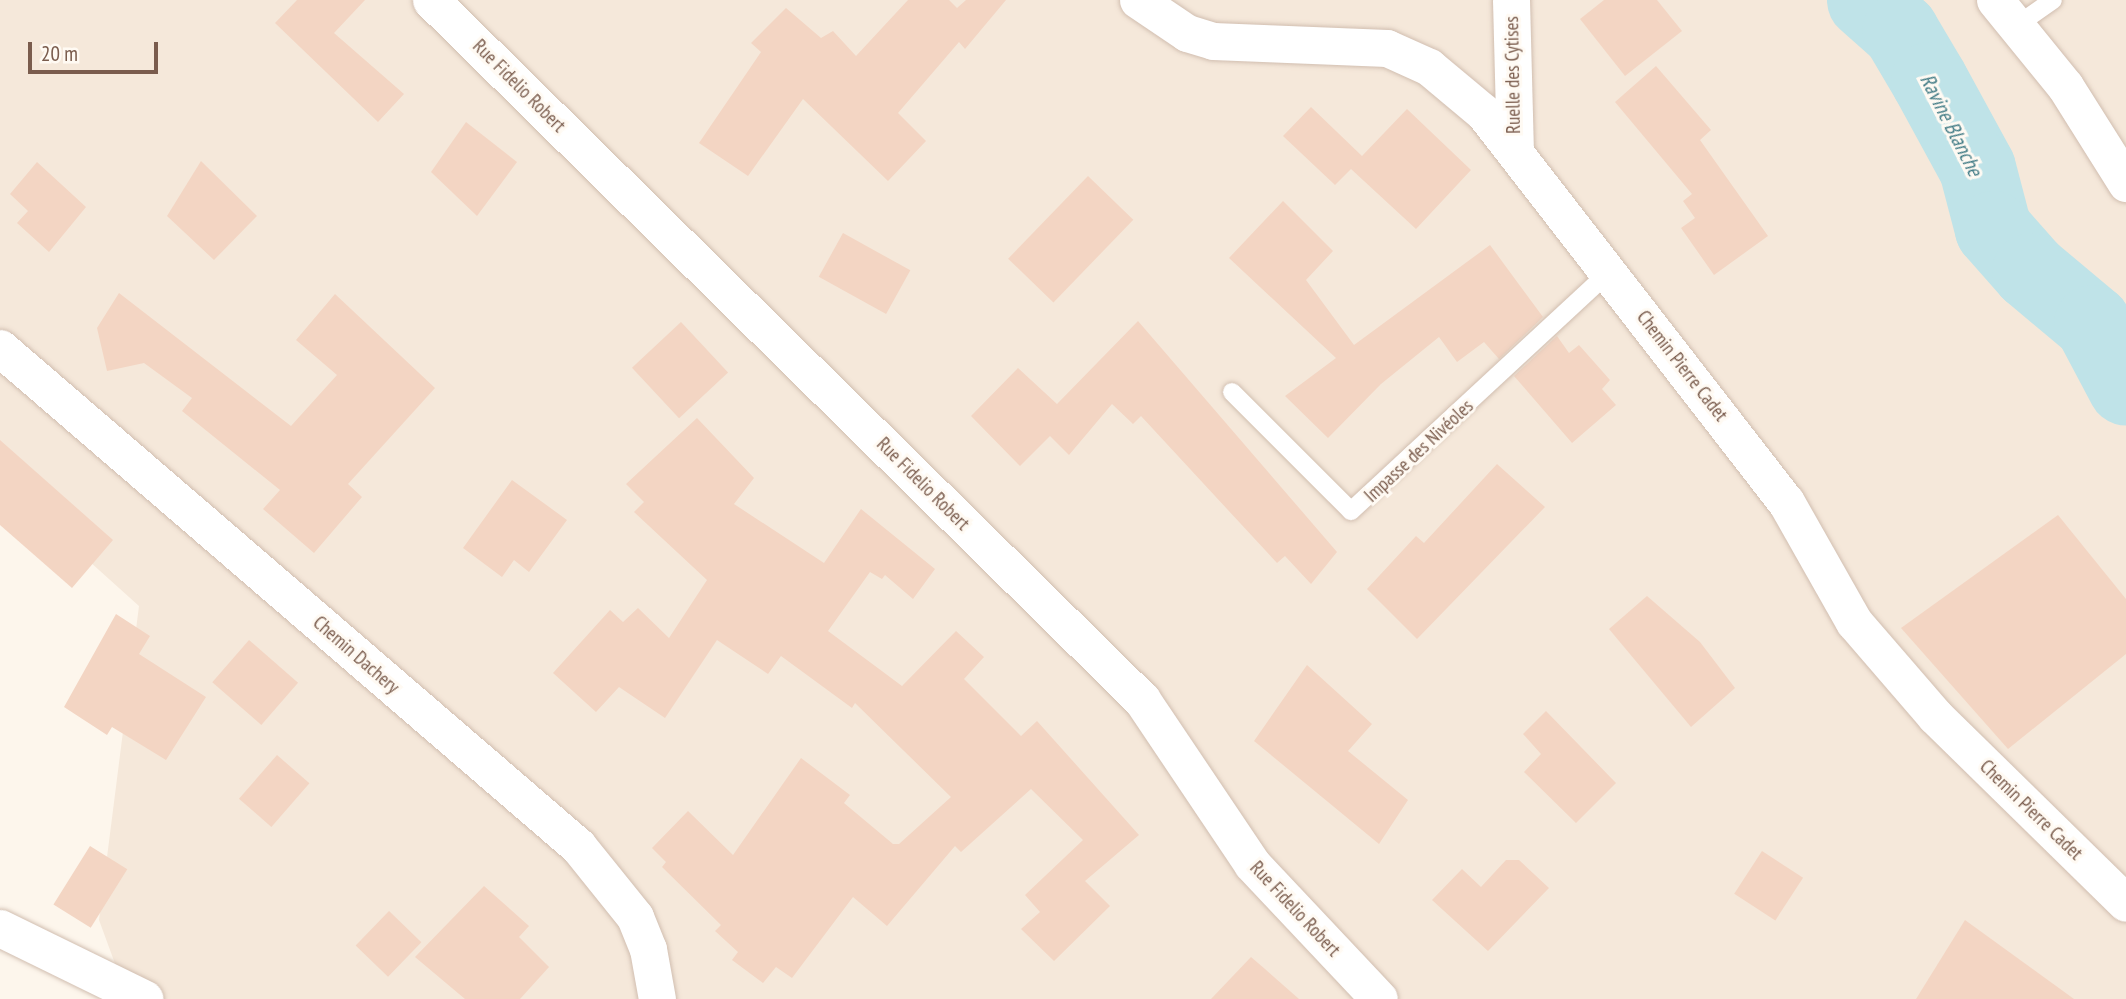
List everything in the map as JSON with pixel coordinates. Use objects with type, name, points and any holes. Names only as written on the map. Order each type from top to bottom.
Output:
[{"type":"street","name":"Rue Fidelio Robert","points":[[431,0],[1142,700],[1252,864],[1379,999]]},
{"type":"street","name":"Chemin Pierre Cadet","points":[[1138,0],[1187,33],[1213,41],[1387,48],[1429,67],[1484,113],[1786,502],[1854,622],[1935,716],[2126,903]]},
{"type":"street","name":"Ruelle des Cytises","points":[[1511,0],[1515,150]]},
{"type":"street","points":[[2006,13],[2065,86],[2126,183]]},
{"type":"street","name":"Chemin Dachery","points":[[0,348],[578,846],[635,917],[655,975],[657,999]]},
{"type":"street","points":[[0,928],[145,999]]},
{"type":"lane","points":[[2006,13],[2053,0]]},
{"type":"lane","name":"Impasse des Nivéoles","points":[[1232,393],[1351,511],[1609,272]]},
{"type":"shaded area","points":[[0,0],[2126,0],[2126,999],[128,999],[99,920],[139,606],[0,481]]},
{"type":"building","points":[[297,0],[365,0],[334,33],[404,94],[378,122],[275,23]]},
{"type":"building","points":[[908,0],[949,0],[957,8],[966,0],[1006,0],[965,49],[959,42],[898,113],[926,141],[888,181],[803,99],[748,176],[699,143],[761,52],[751,43],[786,8],[821,38],[833,31],[856,56]]},
{"type":"building","points":[[1604,0],[1657,0],[1682,31],[1625,76],[1580,19]]},
{"type":"building","points":[[1656,66],[1711,130],[1700,140],[1768,236],[1714,275],[1681,228],[1695,218],[1683,201],[1692,194],[1615,102]]},
{"type":"building","points":[[1311,107],[1362,156],[1407,109],[1471,170],[1416,229],[1351,169],[1335,185],[1283,136]]},
{"type":"building","points":[[466,122],[517,162],[477,216],[431,172]]},
{"type":"building","points":[[201,161],[257,216],[214,260],[167,216]]},
{"type":"building","points":[[37,162],[86,207],[49,252],[17,223],[28,211],[10,194]]},
{"type":"building","points":[[1088,176],[1133,220],[1053,302],[1008,259]]},
{"type":"building","points":[[1283,201],[1333,251],[1306,280],[1354,345],[1490,245],[1543,317],[1499,359],[1484,342],[1457,362],[1439,337],[1381,384],[1328,438],[1285,396],[1336,358],[1229,258]]},
{"type":"building","points":[[843,233],[910,270],[886,314],[819,277]]},
{"type":"building","points":[[119,293],[291,426],[337,375],[296,340],[335,294],[435,388],[348,484],[362,497],[314,553],[263,509],[280,490],[182,411],[192,398],[144,363],[107,371],[97,328]]},
{"type":"building","points":[[1138,321],[1337,552],[1311,584],[1285,556],[1277,563],[1141,416],[1133,424],[1112,404],[1069,455],[1050,436],[1020,466],[971,416],[1018,368],[1057,404]]},
{"type":"building","points":[[681,322],[728,372],[679,418],[632,368]]},
{"type":"building","points":[[1557,336],[1569,353],[1579,345],[1610,380],[1602,389],[1616,405],[1572,443],[1514,376]]},
{"type":"building","points":[[697,418],[754,478],[734,504],[824,563],[861,509],[935,569],[913,599],[885,575],[882,579],[870,572],[828,631],[902,686],[956,631],[984,657],[964,679],[1021,736],[1037,721],[1139,835],[1085,881],[1110,906],[1054,961],[1021,929],[1040,912],[1025,895],[1083,840],[1031,789],[961,852],[955,846],[887,926],[853,897],[792,978],[776,967],[763,983],[732,960],[738,952],[715,931],[721,925],[662,867],[666,862],[652,848],[688,811],[733,855],[801,758],[850,795],[844,803],[893,844],[899,844],[951,797],[855,703],[852,708],[781,656],[768,674],[717,640],[665,718],[619,687],[596,712],[553,673],[610,610],[623,622],[638,608],[669,638],[707,580],[634,512],[644,502],[626,484]]},
{"type":"building","points":[[0,440],[113,540],[72,588],[0,525]]},
{"type":"building","points":[[1497,464],[1545,507],[1417,639],[1367,589],[1416,536],[1424,543]]},
{"type":"building","points":[[512,480],[567,520],[529,572],[514,560],[502,577],[463,548]]},
{"type":"building","points":[[2058,515],[2126,599],[2126,654],[2008,749],[1901,628]]},
{"type":"building","points":[[1647,596],[1700,642],[1735,688],[1691,727],[1609,629]]},
{"type":"building","points":[[116,614],[150,636],[139,654],[206,697],[166,760],[112,727],[107,735],[64,707]]},
{"type":"building","points":[[249,640],[298,683],[261,725],[212,682]]},
{"type":"building","points":[[1307,665],[1372,724],[1348,751],[1408,800],[1379,844],[1254,741]]},
{"type":"building","points":[[1546,711],[1616,783],[1576,823],[1524,772],[1541,754],[1523,734]]},
{"type":"building","points":[[277,755],[309,783],[271,827],[239,799]]},
{"type":"building","points":[[90,846],[127,869],[91,928],[53,905]]},
{"type":"building","points":[[1762,851],[1803,878],[1775,920],[1734,894]]},
{"type":"building","points":[[1506,860],[1519,860],[1549,888],[1488,951],[1432,900],[1462,869],[1481,887]]},
{"type":"building","points":[[484,886],[529,926],[519,937],[549,967],[520,999],[465,999],[415,957]]},
{"type":"building","points":[[389,911],[421,942],[388,977],[356,946]]},
{"type":"building","points":[[1965,920],[2074,999],[1916,999]]},
{"type":"building","points":[[1251,957],[1265,969],[1299,999],[1211,999]]},
{"type":"waterway","name":"Ravine Blanche","points":[[1865,0],[1900,31],[1929,80],[1977,168],[1993,229],[2030,271],[2092,323],[2126,387]]}]
